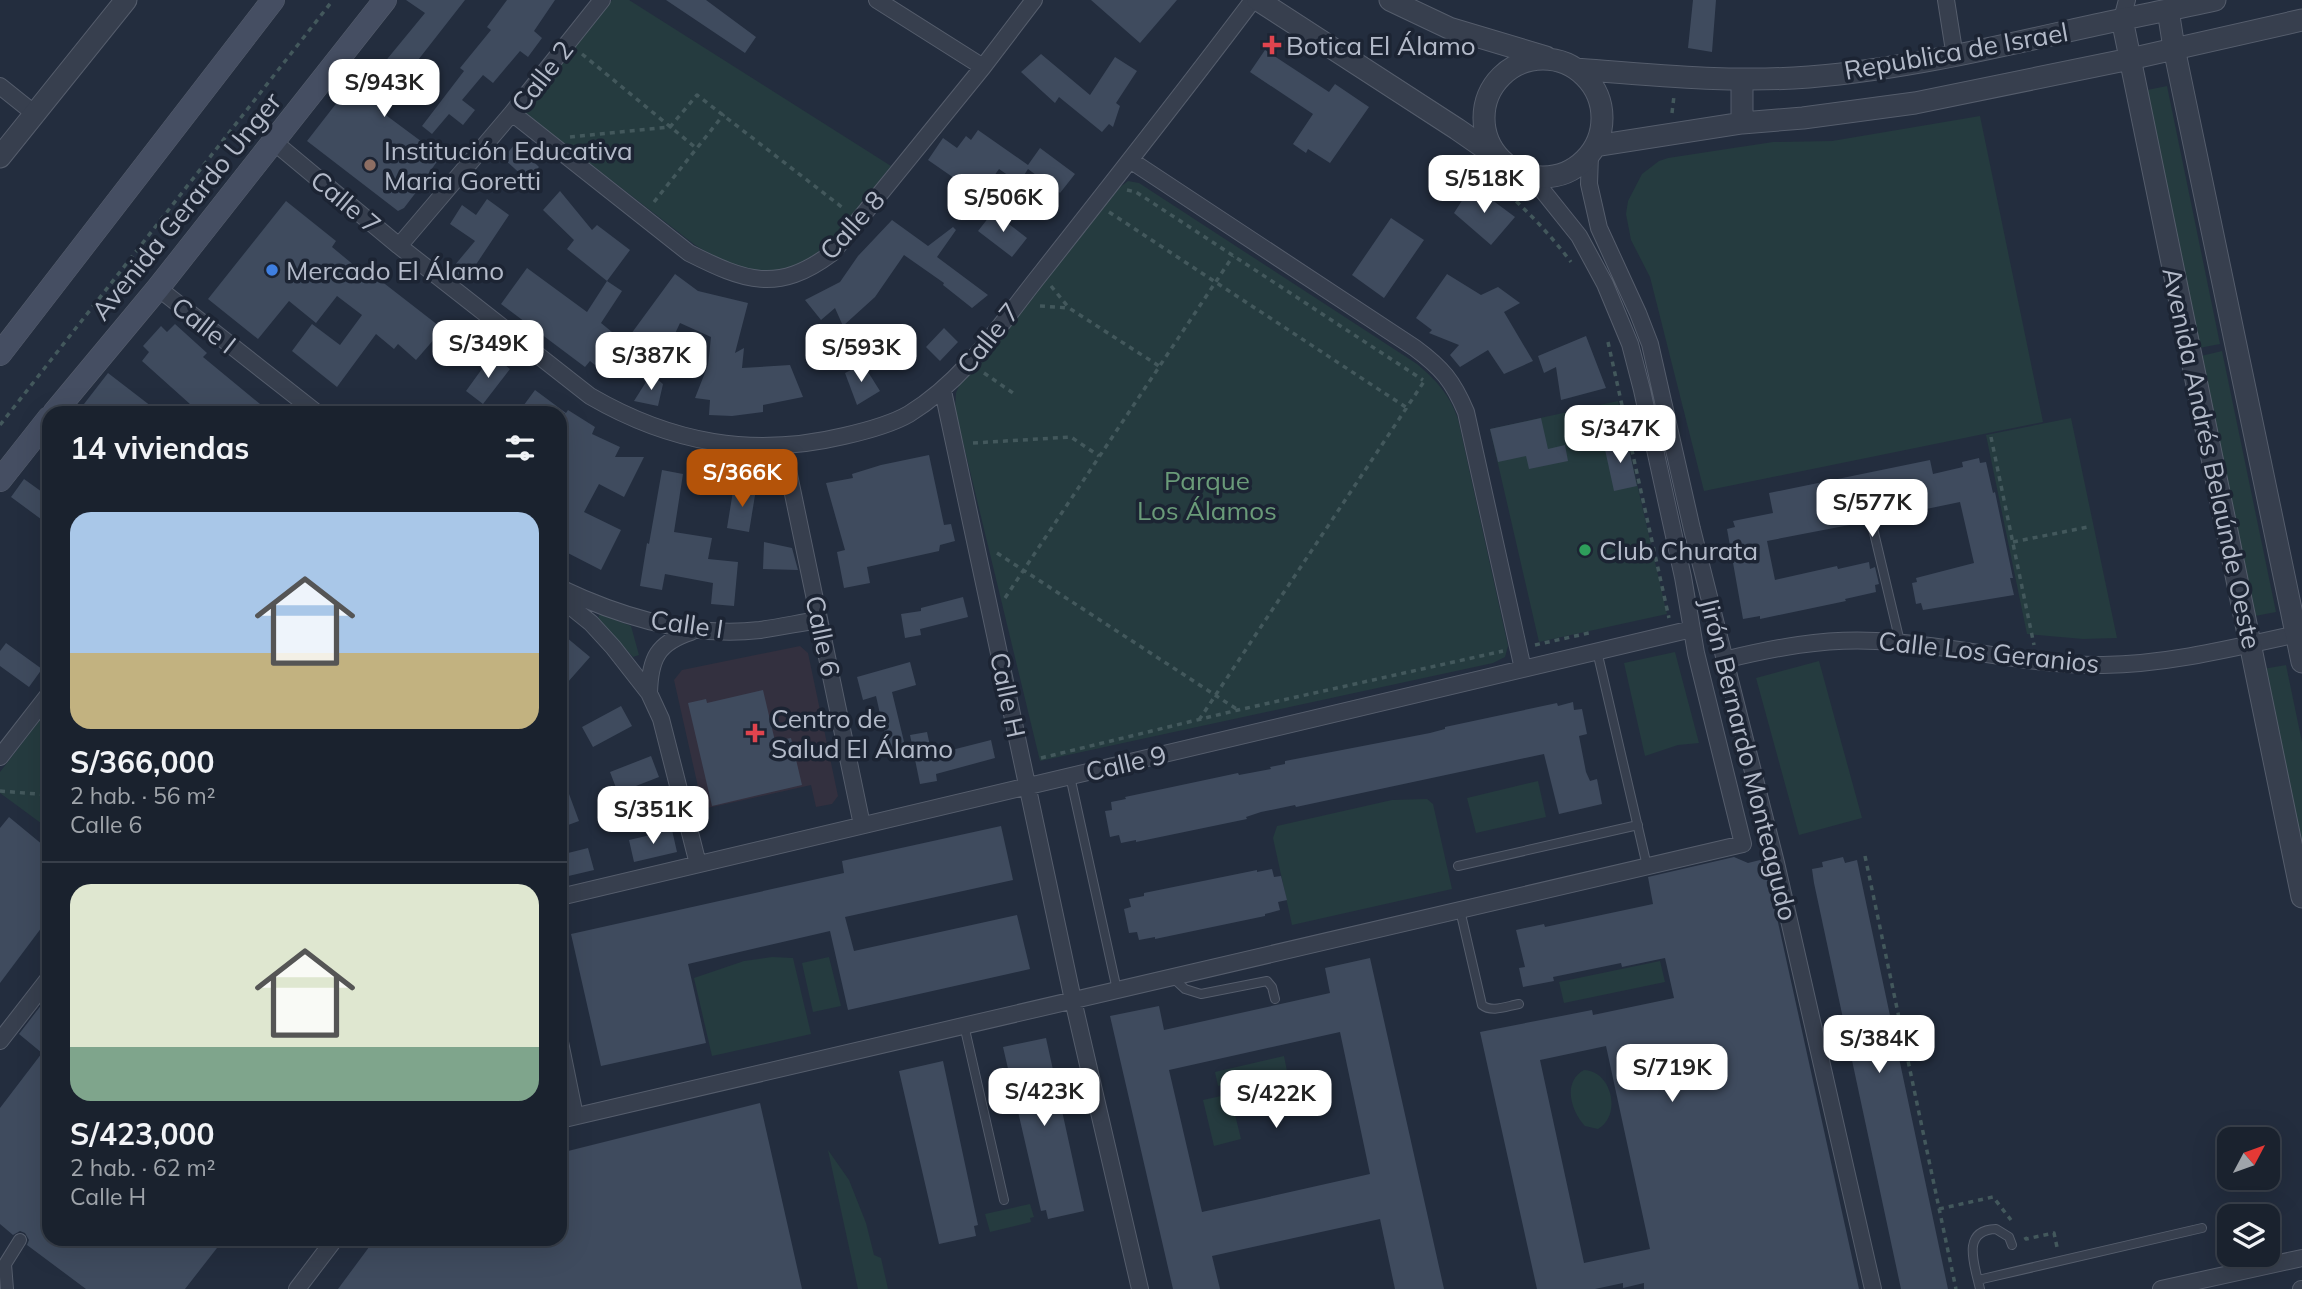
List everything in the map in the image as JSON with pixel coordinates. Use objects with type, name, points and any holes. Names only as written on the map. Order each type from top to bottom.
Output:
[{"type":"main road","name":"Avenida Gerardo Unger","points":[[0,354],[273,0]]},
{"type":"main road","name":"Avenida Gerardo Unger","points":[[61,406],[385,0]]},
{"type":"main road","name":"Avenida Gerardo Unger","points":[[0,480],[42,429]]},
{"type":"street","points":[[0,157],[125,0]]},
{"type":"street","name":"Calle 2","points":[[399,246],[512,113],[602,0]]},
{"type":"street","points":[[877,0],[984,67]]},
{"type":"street","name":"Calle 8","points":[[512,113],[689,253],[721,269],[754,279],[786,278],[811,269],[832,253],[984,67],[1034,0]]},
{"type":"street","points":[[1255,0],[1457,129],[1515,170],[1531,176],[1563,174],[1578,166],[1592,151],[1601,130],[1601,112],[1597,95],[1576,69],[1561,61],[1449,27],[1390,0]]},
{"type":"street","name":"Calle 7","points":[[274,142],[399,246],[590,396],[625,416],[667,432],[706,442],[747,447],[824,441],[867,431],[907,415],[943,391],[967,365],[1255,0]]},
{"type":"street","points":[[1946,0],[1955,57]]},
{"type":"street","name":"Republica de Israel","points":[[1576,69],[1675,77],[1807,77],[1906,66],[1955,57],[2124,10],[2215,0]]},
{"type":"street","name":"Avenida Andrés Belaúnde Oeste","points":[[2160,5],[2174,48],[2299,634],[2302,662]]},
{"type":"street","name":"Avenida Andrés Belaúnde Oeste","points":[[2124,10],[2130,59],[2302,897]]},
{"type":"street","name":"Republica de Israel","points":[[1592,151],[1671,134],[1742,123],[1915,103],[2302,20]]},
{"type":"street","points":[[1502,161],[1491,145],[1485,128],[1485,108],[1491,91],[1502,76],[1518,65],[1548,58]]},
{"type":"street","points":[[1742,79],[1742,123]]},
{"type":"street","points":[[0,86],[35,114]]},
{"type":"street","name":"Jirón Bernardo Monteagudo","points":[[1592,151],[1589,184],[1593,207],[1599,228],[1650,344],[1724,660],[1776,863],[1873,1289]]},
{"type":"street","points":[[1130,160],[1436,363],[1447,374],[1466,412],[1523,669]]},
{"type":"street","name":"Jirón Bernardo Monteagudo","points":[[1531,176],[1579,236],[1605,284],[1630,344],[1642,390],[1696,653],[1743,844],[1647,866]]},
{"type":"street","name":"Calle I","points":[[158,288],[308,406]]},
{"type":"street","name":"Calle H","points":[[943,391],[1073,1000],[1140,1289]]},
{"type":"street","name":"Calle 6","points":[[783,446],[862,825]]},
{"type":"street","name":"Calle I","points":[[567,591],[668,626],[697,630],[758,630],[820,620]]},
{"type":"street","points":[[567,604],[591,623],[649,693],[661,719],[698,864]]},
{"type":"street","name":"Calle 9","points":[[567,895],[1692,629]]},
{"type":"street","points":[[649,693],[649,673],[663,646],[674,637],[697,630]]},
{"type":"street","name":"Calle Los Geranios","points":[[1724,660],[1756,652],[1847,640],[1900,642],[2037,662],[2102,665],[2141,663],[2299,634]]},
{"type":"street","points":[[0,757],[42,703]]},
{"type":"street","points":[[568,1118],[1647,866]]},
{"type":"street","points":[[0,1041],[42,987]]},
{"type":"street","points":[[7,1289],[5,1264],[20,1240]]},
{"type":"street","points":[[297,1289],[330,1246]]},
{"type":"street","points":[[2161,1289],[2302,1258]]},
{"type":"lane","points":[[1871,520],[1900,642]]},
{"type":"lane","points":[[1597,651],[1647,866]]},
{"type":"lane","points":[[1070,776],[1117,990]]},
{"type":"lane","points":[[1458,866],[1638,825]]},
{"type":"lane","points":[[1460,910],[1482,1005],[1494,1009],[1519,1004]]},
{"type":"lane","points":[[1172,977],[1185,989],[1201,994],[1267,981],[1272,987],[1275,999]]},
{"type":"lane","points":[[964,1025],[1004,1200]]},
{"type":"lane","points":[[2012,1245],[2009,1237],[1996,1229],[1980,1233],[1972,1245],[1979,1285],[2202,1228]]},
{"type":"path","points":[[0,425],[333,0]]},
{"type":"path","points":[[580,52],[696,148]]},
{"type":"path","points":[[1671,134],[1675,77]]},
{"type":"path","points":[[568,137],[670,127],[697,95],[843,208]]},
{"type":"path","points":[[654,202],[724,114]]},
{"type":"path","points":[[1480,171],[1523,206],[1573,265]]},
{"type":"path","points":[[1122,191],[1136,192],[1430,387]]},
{"type":"path","points":[[1107,211],[1407,408]]},
{"type":"path","points":[[1005,598],[1233,256]]},
{"type":"path","points":[[1050,285],[1069,308],[1159,366]]},
{"type":"path","points":[[1034,305],[1069,308]]},
{"type":"path","points":[[1606,335],[1673,633]]},
{"type":"path","points":[[1199,720],[1436,363]]},
{"type":"path","points":[[975,379],[982,371],[1013,393]]},
{"type":"path","points":[[971,443],[1071,437],[1099,456]]},
{"type":"path","points":[[1991,438],[2037,662]]},
{"type":"path","points":[[2012,542],[2088,527]]},
{"type":"path","points":[[995,552],[1238,710]]},
{"type":"path","points":[[1041,758],[1238,710],[1505,651]]},
{"type":"path","points":[[0,791],[42,794]]},
{"type":"path","points":[[1865,856],[1956,1289]]},
{"type":"shaded area","name":"Centro de Salud El Álamo","points":[[800,646],[808,653],[838,796],[832,804],[816,807],[811,785],[703,809],[674,680],[682,670]]},
{"type":"green space","points":[[612,0],[629,0],[891,166],[844,226],[817,253],[802,263],[775,272],[751,270],[715,256],[695,245],[522,111]]},
{"type":"green space","points":[[2167,86],[2220,344],[2199,348],[2147,90]]},
{"type":"green space","points":[[1980,116],[2043,422],[1704,491],[1650,277],[1631,240],[1626,214],[1628,201],[1642,174],[1659,161],[1668,158],[1773,142],[1832,141]]},
{"type":"green space","name":"Parque Los Álamos","points":[[1128,181],[1139,183],[1417,364],[1442,388],[1458,419],[1508,646],[1505,657],[1493,663],[1040,761],[955,409],[956,393],[1119,188]]},
{"type":"green space","points":[[2222,351],[2276,612],[2255,616],[2201,356]]},
{"type":"green space","name":"Club Churata","points":[[1618,401],[1667,614],[1539,642],[1490,429]]},
{"type":"green space","points":[[2071,418],[2117,638],[2083,639],[2027,634],[1986,435]]},
{"type":"green space","points":[[600,614],[631,626],[639,655],[633,657],[598,618]]},
{"type":"green space","points":[[1675,652],[1699,743],[1678,745],[1645,756],[1624,663]]},
{"type":"green space","points":[[1819,661],[1862,818],[1799,835],[1756,678]]},
{"type":"green space","points":[[2286,665],[2302,742],[2302,855],[2263,669]]},
{"type":"green space","points":[[42,717],[42,824],[0,793],[0,772]]},
{"type":"green space","points":[[1538,781],[1546,817],[1476,833],[1467,798]]},
{"type":"green space","points":[[1427,799],[1433,804],[1452,889],[1292,925],[1273,838],[1277,826],[1392,800]]},
{"type":"green space","points":[[772,957],[793,958],[811,1034],[712,1056],[694,978],[744,961]]},
{"type":"green space","points":[[829,957],[841,1006],[813,1012],[802,963]]},
{"type":"green space","points":[[1660,961],[1665,982],[1564,1003],[1559,982]]},
{"type":"green space","points":[[1284,1056],[1287,1071],[1218,1086],[1215,1072]]},
{"type":"green space","points":[[1584,1070],[1594,1072],[1601,1078],[1610,1095],[1610,1114],[1598,1129],[1585,1126],[1576,1113],[1571,1097],[1573,1082]]},
{"type":"green space","points":[[1230,1094],[1241,1139],[1214,1146],[1203,1100]]},
{"type":"green space","points":[[828,1150],[849,1180],[866,1223],[874,1255],[881,1258],[888,1289],[858,1289]]},
{"type":"green space","points":[[1030,1204],[1034,1217],[1030,1218],[1031,1222],[990,1232],[985,1214]]},
{"type":"building","points":[[406,0],[465,0],[379,110],[441,156],[404,208],[398,211],[307,141],[342,96],[334,89],[343,77],[352,83],[355,78],[365,86],[425,13]]},
{"type":"building","points":[[507,0],[555,0],[534,31],[542,38],[528,57],[520,51],[493,83],[483,75],[462,100],[475,110],[463,125],[449,114],[432,134],[422,126],[464,71],[460,68],[491,30],[487,27]]},
{"type":"building","points":[[666,0],[706,0],[756,37],[745,53]]},
{"type":"building","points":[[1091,0],[1177,0],[1140,43]]},
{"type":"building","points":[[1693,0],[1716,0],[1712,52],[1688,48]]},
{"type":"building","points":[[1265,50],[1329,92],[1335,84],[1369,107],[1330,163],[1308,149],[1306,153],[1293,144],[1313,114],[1250,72]]},
{"type":"building","points":[[1041,54],[1090,95],[1115,57],[1137,71],[1116,103],[1120,106],[1113,127],[1109,124],[1102,132],[1059,97],[1055,103],[1021,72]]},
{"type":"building","points":[[978,130],[1028,165],[1040,148],[1075,174],[1060,193],[1028,169],[1019,183],[999,169],[980,196],[928,160],[943,138],[957,148],[966,136],[971,140]]},
{"type":"building","points":[[515,144],[539,167],[527,180],[503,158]]},
{"type":"building","points":[[1472,185],[1515,217],[1491,245],[1454,213]]},
{"type":"building","points":[[560,191],[592,230],[597,225],[630,250],[607,281],[567,249],[574,240],[543,210]]},
{"type":"building","points":[[487,199],[509,215],[475,266],[461,281],[449,272],[475,241],[450,224],[462,205],[476,215]]},
{"type":"building","points":[[286,201],[336,241],[332,247],[373,281],[376,277],[443,329],[416,360],[398,344],[394,349],[376,334],[337,387],[292,351],[312,324],[340,345],[362,315],[337,296],[316,323],[289,301],[258,339],[208,299]]},
{"type":"building","points":[[993,212],[1027,238],[1012,257],[978,231]]},
{"type":"building","points":[[1391,218],[1424,240],[1384,298],[1352,275]]},
{"type":"building","points":[[892,220],[928,246],[953,227],[956,230],[937,257],[988,295],[972,308],[943,285],[944,283],[904,255],[875,297],[843,326],[835,308],[821,320],[805,300],[840,282],[858,256]]},
{"type":"building","points":[[527,268],[587,312],[607,281],[622,291],[601,323],[623,341],[601,370],[590,361],[585,367],[501,304]]},
{"type":"building","points":[[675,274],[698,291],[748,303],[735,353],[744,348],[742,368],[790,365],[803,397],[763,405],[763,412],[732,416],[709,415],[710,400],[695,398],[708,365],[711,337],[680,323],[665,355],[631,334]]},
{"type":"building","points":[[1447,274],[1481,295],[1498,287],[1520,303],[1504,312],[1533,361],[1504,374],[1488,350],[1460,367],[1450,355],[1459,345],[1429,333],[1432,330],[1416,318]]},
{"type":"building","points":[[175,324],[207,353],[203,357],[262,406],[192,406],[142,361],[149,352],[143,346],[161,326],[167,332]]},
{"type":"building","points":[[944,328],[958,342],[940,361],[926,347]]},
{"type":"building","points":[[1586,336],[1606,388],[1561,400],[1556,367],[1544,373],[1538,356]]},
{"type":"building","points":[[492,355],[510,369],[483,404],[466,391]]},
{"type":"building","points":[[863,364],[880,391],[857,405],[845,373]]},
{"type":"building","points":[[108,373],[151,406],[82,406]]},
{"type":"building","points":[[651,374],[663,384],[658,406],[634,401]]},
{"type":"building","points":[[535,390],[557,406],[523,406]]},
{"type":"building","points":[[568,410],[595,427],[592,434],[620,447],[615,457],[644,457],[624,497],[599,484],[584,512],[621,530],[601,570],[567,553]]},
{"type":"building","points":[[1541,418],[1548,449],[1565,445],[1568,461],[1529,469],[1526,456],[1498,462],[1490,429]]},
{"type":"building","points":[[1627,440],[1637,486],[1614,491],[1604,445]]},
{"type":"building","points":[[929,455],[944,525],[951,524],[955,541],[940,545],[939,551],[867,567],[870,583],[844,588],[837,552],[845,550],[826,483],[853,478],[852,474],[881,465]]},
{"type":"building","points":[[1979,458],[1980,463],[1986,462],[1993,493],[1995,492],[2013,578],[2010,578],[2014,595],[1923,610],[1921,603],[1916,604],[1912,583],[1917,582],[1916,578],[1974,563],[1960,502],[1878,519],[1870,514],[1866,516],[1865,522],[1767,541],[1775,580],[1869,562],[1870,569],[1875,567],[1879,584],[1875,585],[1876,592],[1845,599],[1846,601],[1760,619],[1760,616],[1743,619],[1727,529],[1735,527],[1733,521],[1773,513],[1769,493],[1930,460],[1933,474],[1963,467],[1962,462]]},
{"type":"building","points":[[662,470],[683,474],[674,532],[712,538],[708,559],[738,562],[734,606],[711,604],[713,583],[665,574],[662,590],[640,586]]},
{"type":"building","points":[[24,479],[42,492],[42,520],[11,497]]},
{"type":"building","points":[[734,485],[756,489],[749,532],[727,528]]},
{"type":"building","points":[[764,542],[792,548],[798,570],[763,569]]},
{"type":"building","points":[[963,597],[968,617],[920,629],[921,635],[905,638],[901,614],[921,611],[921,608]]},
{"type":"building","points":[[567,638],[590,657],[567,683]]},
{"type":"building","points":[[6,643],[42,669],[29,687],[0,666],[0,651]]},
{"type":"building","points":[[910,662],[916,685],[892,692],[906,750],[889,754],[876,696],[863,700],[857,677]]},
{"type":"building","points":[[763,690],[775,741],[791,738],[802,785],[712,806],[688,703],[706,699],[707,703]]},
{"type":"building","points":[[1573,702],[1574,710],[1582,709],[1587,734],[1579,736],[1586,772],[1590,781],[1597,779],[1602,804],[1559,814],[1544,754],[1296,807],[1295,805],[1261,812],[1246,817],[1247,819],[1136,842],[1121,843],[1119,835],[1110,837],[1105,811],[1112,810],[1111,802],[1126,799],[1125,797],[1238,773],[1239,775],[1271,769],[1270,767],[1285,764],[1285,761],[1430,733],[1445,727],[1557,703],[1558,706]]},
{"type":"building","points":[[621,706],[632,726],[593,747],[582,727]]},
{"type":"building","points":[[927,732],[932,755],[991,740],[995,758],[936,774],[937,781],[920,784],[910,735]]},
{"type":"building","points":[[651,756],[659,777],[618,793],[610,772]]},
{"type":"building","points":[[567,789],[579,821],[567,825]]},
{"type":"building","points":[[9,817],[42,844],[42,927],[0,983],[0,828]]},
{"type":"building","points":[[1001,826],[1013,880],[845,917],[854,951],[1017,915],[1030,969],[848,1010],[830,931],[688,964],[706,1043],[601,1066],[571,934],[844,873],[842,861]]},
{"type":"building","points":[[672,830],[677,852],[634,862],[629,840]]},
{"type":"building","points":[[588,848],[594,870],[567,876],[567,853]]},
{"type":"building","points":[[1734,857],[1748,863],[1764,859],[1859,1289],[1644,1289],[1644,1283],[1623,1288],[1623,1283],[1595,1289],[1537,1289],[1480,1032],[1592,1010],[1593,1015],[1674,998],[1665,958],[1622,967],[1621,963],[1553,977],[1554,981],[1523,987],[1519,968],[1525,967],[1516,930],[1544,924],[1545,927],[1653,904],[1648,877]],"holes":[[[1606,1046],[1650,1249],[1584,1263],[1540,1060]]]},
{"type":"building","points":[[1843,857],[1845,863],[1857,860],[1948,1289],[1901,1289],[1812,869],[1823,867],[1822,862]]},
{"type":"building","points":[[1272,869],[1274,877],[1281,876],[1287,900],[1278,902],[1280,910],[1265,916],[1155,939],[1139,940],[1137,932],[1129,933],[1124,909],[1131,907],[1129,899],[1144,896],[1144,893]]},
{"type":"building","points":[[1370,958],[1444,1289],[1395,1289],[1380,1219],[1212,1256],[1220,1289],[1173,1289],[1110,1016],[1159,1006],[1164,1030],[1330,993],[1325,968]],"holes":[[[1340,1032],[1370,1174],[1202,1212],[1169,1070]]]},
{"type":"building","points":[[42,1004],[42,1053],[19,1034]]},
{"type":"building","points":[[1046,1038],[1084,1211],[1048,1219],[1046,1210],[1041,1211],[1003,1047]]},
{"type":"building","points":[[42,1053],[42,1246],[219,1246],[185,1289],[86,1289],[27,1245],[29,1240],[25,1233],[20,1231],[13,1235],[0,1224],[0,1108]]},
{"type":"building","points":[[943,1061],[978,1225],[974,1226],[976,1236],[939,1244],[899,1071]]},
{"type":"building","points":[[760,1103],[802,1289],[338,1289],[370,1246],[567,1246],[567,1151]]},
{"type":"place","name":"Botica El Álamo","points":[[1272,45]]},
{"type":"place","name":"Institución Educativa Maria Goretti","points":[[370,165]]},
{"type":"place","name":"Mercado El Álamo","points":[[272,270]]},
{"type":"place","name":"Club Churata","points":[[1585,550]]},
{"type":"place","name":"Centro de Salud El Álamo","points":[[755,733]]}]
